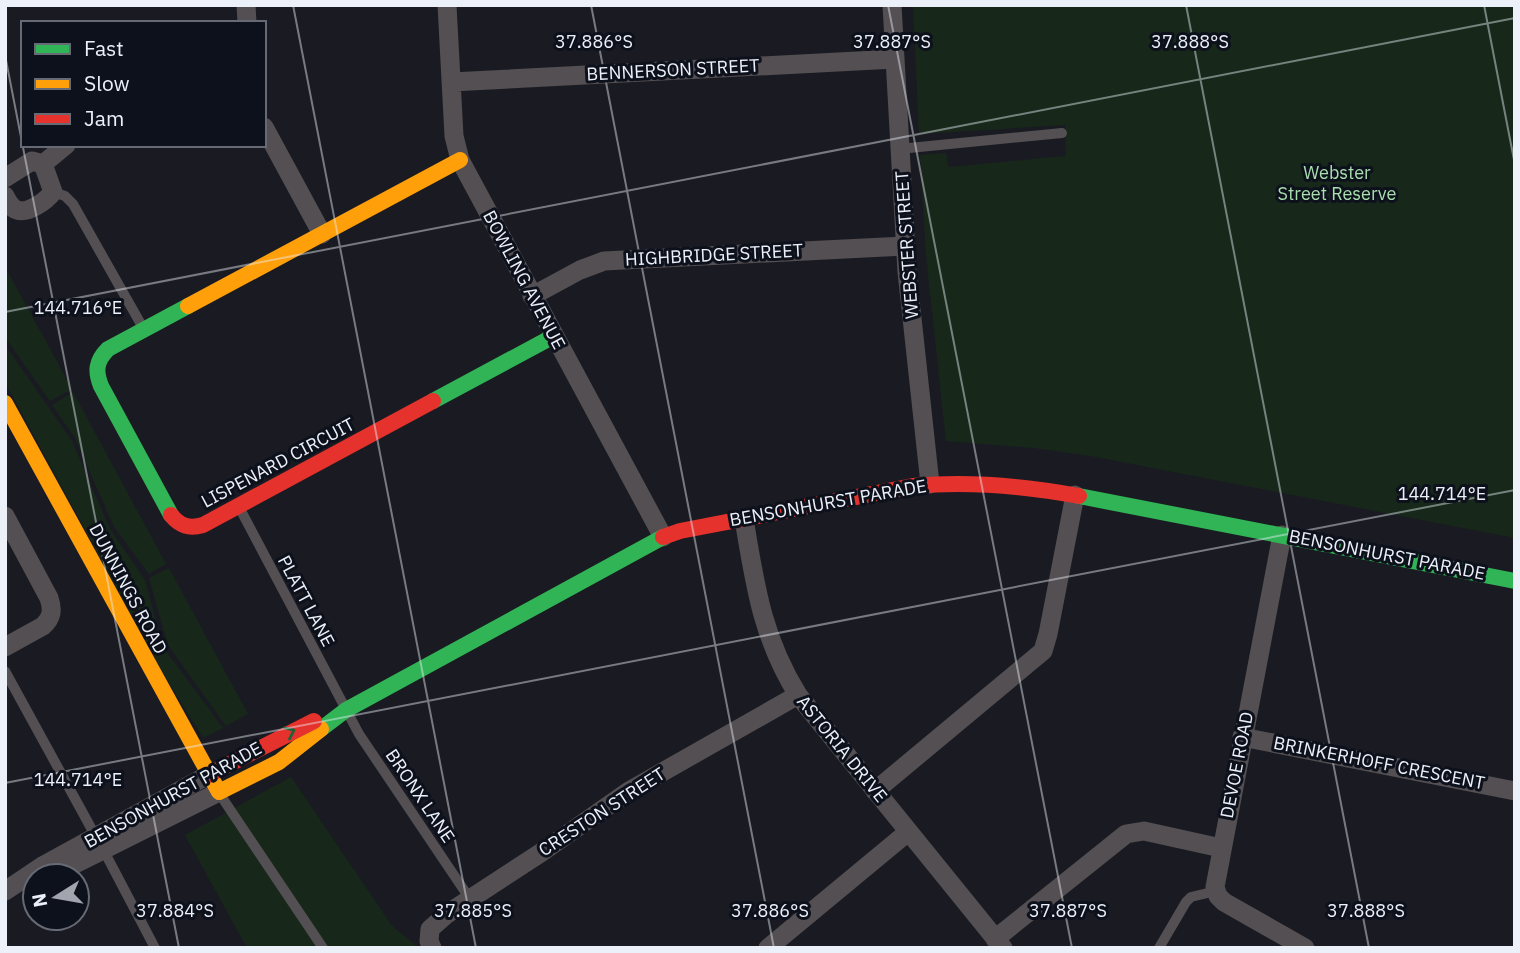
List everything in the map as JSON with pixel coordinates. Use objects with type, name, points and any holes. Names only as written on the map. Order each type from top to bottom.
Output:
[{"type":"street","name":"BOWLING AVENUE","points":[[447,5],[454,136],[460,160],[663,537]]},
{"type":"street","name":"WEBSTER STREET","points":[[892,5],[905,246],[930,484]]},
{"type":"street","name":"BENNERSON STREET","points":[[451,82],[895,59]]},
{"type":"street","points":[[266,131],[322,234]]},
{"type":"street","points":[[43,164],[62,147]]},
{"type":"street","name":"LISPENARD CIRCUIT","points":[[460,160],[108,349],[97,360],[95,372],[107,398],[171,516],[185,528],[199,527],[554,336]]},
{"type":"street","points":[[5,178],[32,162],[39,161],[43,164],[52,192],[45,200],[19,211],[13,208],[5,197]]},
{"type":"street","name":"HIGHBRIDGE STREET","points":[[532,296],[580,270],[604,261],[905,246]]},
{"type":"street","name":"DUNNINGS ROAD","points":[[5,403],[219,792]]},
{"type":"street","name":"BENSONHURST PARADE","points":[[5,893],[44,865],[100,844],[219,792],[279,762],[346,710],[663,537],[680,531],[930,484],[1022,488],[1076,495],[1515,581]]},
{"type":"street","points":[[875,791],[1043,651],[1076,495]]},
{"type":"street","points":[[5,516],[49,598],[52,610],[48,622],[43,626],[5,647]]},
{"type":"street","name":"ASTORIA DRIVE","points":[[744,519],[764,624],[778,661],[798,695],[999,943]]},
{"type":"street","name":"DEVOE ROAD","points":[[1216,891],[1215,881],[1221,848],[1282,535]]},
{"type":"street","name":"CRESTON STREET","points":[[432,948],[429,940],[430,929],[470,899],[629,791],[798,695]]},
{"type":"street","name":"BENSONHURST PARADE","points":[[72,862],[208,775],[319,718],[346,710]]},
{"type":"street","name":"BRINKERHOFF CRESCENT","points":[[1242,737],[1515,791]]},
{"type":"street","points":[[999,943],[1126,834],[1144,831],[1221,848]]},
{"type":"street","points":[[768,948],[908,832]]},
{"type":"street","points":[[1216,891],[1224,902],[1305,948]]},
{"type":"lane","points":[[899,149],[1062,133]]},
{"type":"lane","points":[[52,192],[74,204],[144,330]]},
{"type":"lane","name":"PLATT LANE","points":[[239,506],[346,710]]},
{"type":"lane","points":[[5,671],[155,948]]},
{"type":"lane","name":"BRONX LANE","points":[[346,710],[359,734],[470,899]]},
{"type":"lane","points":[[219,792],[323,948]]},
{"type":"lane","points":[[1159,948],[1191,897],[1216,891]]},
{"type":"green space","name":"Webster Street Reserve","points":[[913,5],[1515,5],[1515,538],[1091,456],[946,441],[926,255],[920,155],[946,153],[948,167],[1066,156],[1065,125],[919,134]]},
{"type":"green space","points":[[5,267],[72,389],[50,401],[5,337]]},
{"type":"green space","points":[[5,345],[72,441],[110,529],[145,580],[163,647],[223,728],[203,738],[160,668],[5,382]]},
{"type":"green space","points":[[73,392],[166,564],[149,574],[114,527],[75,438],[52,405]]},
{"type":"green space","points":[[169,568],[248,714],[226,726],[168,645],[149,578]]},
{"type":"green space","points":[[291,777],[392,926],[419,948],[247,948],[185,835]]},
{"type":"traffic: fast","points":[[171,515],[101,386],[98,366],[108,349],[188,306]]},
{"type":"traffic: fast","points":[[433,401],[554,336]]},
{"type":"traffic: fast","points":[[1079,496],[1515,581]]},
{"type":"traffic: fast","points":[[321,729],[346,710],[663,537]]},
{"type":"traffic: slow","points":[[188,306],[460,160]]},
{"type":"traffic: slow","points":[[5,403],[219,792],[279,762],[321,729]]},
{"type":"traffic: jam","points":[[171,515],[185,526],[203,525],[433,401]]},
{"type":"traffic: jam","points":[[663,537],[680,531],[913,486],[996,485],[1079,496]]},
{"type":"traffic: jam","points":[[208,775],[314,721]]}]
